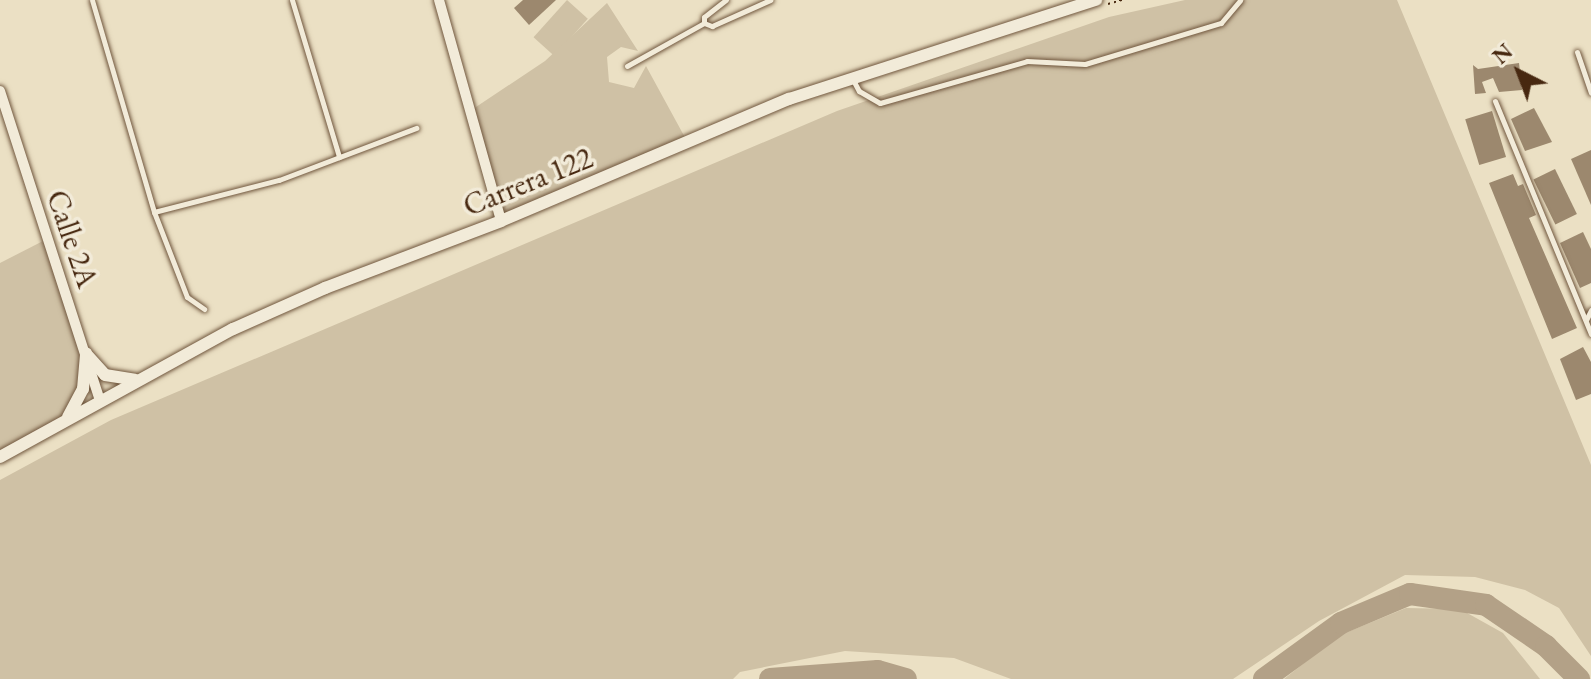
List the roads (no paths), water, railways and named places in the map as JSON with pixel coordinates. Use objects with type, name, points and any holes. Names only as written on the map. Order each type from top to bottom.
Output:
[{"type":"street","points":[[439,0],[501,221]]},
{"type":"street","name":"Carrera 122","points":[[0,457],[139,380],[325,288],[501,221],[852,77],[1102,2]]},
{"type":"street","name":"Calle 2A","points":[[0,91],[100,401]]},
{"type":"street","points":[[86,353],[105,375],[139,380]]},
{"type":"street","points":[[65,421],[83,389],[86,353]]},
{"type":"lane","points":[[92,0],[154,212],[187,297],[204,309]]},
{"type":"lane","points":[[292,0],[339,157]]},
{"type":"lane","points":[[704,23],[704,17],[726,0]]},
{"type":"lane","points":[[627,66],[704,23],[712,26],[770,0]]},
{"type":"lane","points":[[852,77],[859,91],[880,103],[1027,61],[1085,64],[1221,23],[1240,0]]},
{"type":"lane","points":[[1577,52],[1591,93]]},
{"type":"lane","points":[[1495,101],[1591,334]]},
{"type":"lane","points":[[154,212],[279,180],[416,128]]},
{"type":"lane","points":[[1586,321],[1591,310]]},
{"type":"waterway","points":[[1264,679],[1341,623],[1410,594],[1486,605],[1546,646],[1579,679]]},
{"type":"waterway","points":[[770,679],[878,671],[906,679]]}]
